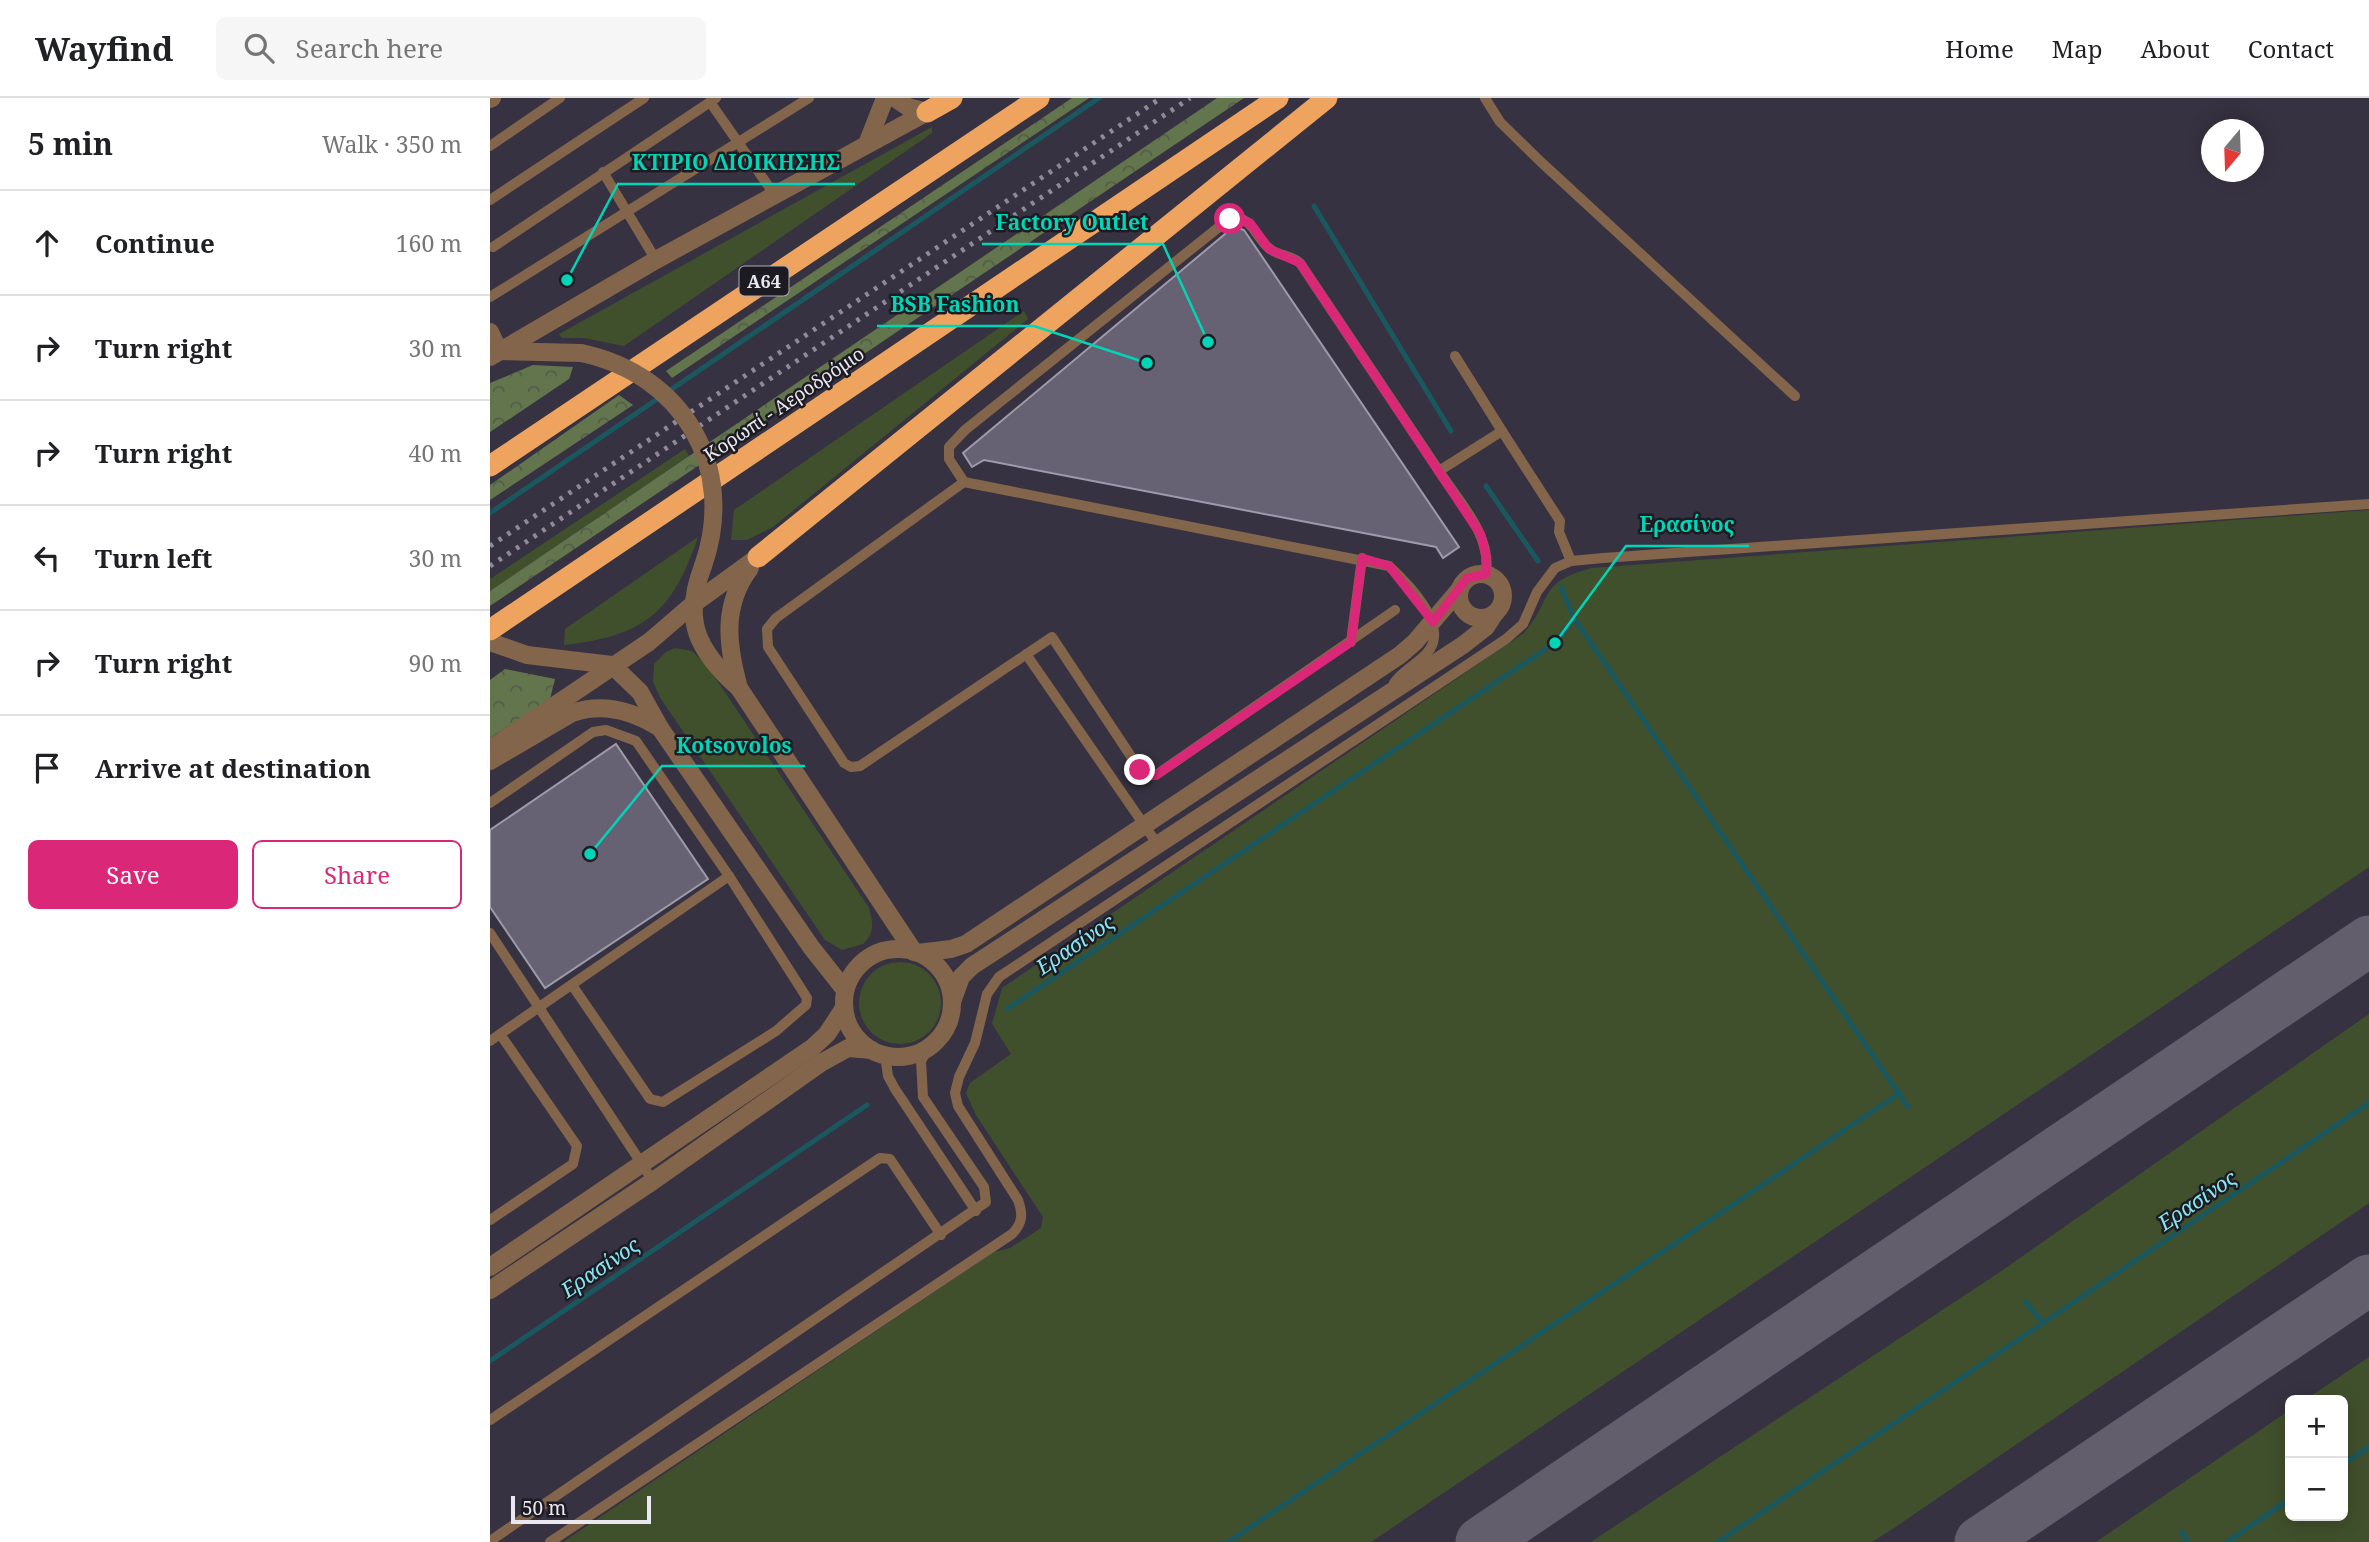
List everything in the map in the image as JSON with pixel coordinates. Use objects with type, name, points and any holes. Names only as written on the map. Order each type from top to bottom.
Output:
[{"type":"highway","points":[[927,112],[952,98]]},
{"type":"highway","name":"Α64","points":[[490,466],[1038,98]]},
{"type":"highway","name":"Κορωπί - Αεροδρόμιο","points":[[490,630],[1278,98]]},
{"type":"highway","points":[[758,557],[1326,98]]},
{"type":"street","points":[[867,144],[885,98]]},
{"type":"street","points":[[895,98],[908,107],[927,112]]},
{"type":"street","points":[[495,354],[656,260],[927,112]]},
{"type":"street","points":[[490,332],[495,354]]},
{"type":"street","points":[[495,354],[581,353],[604,358],[643,376],[671,399],[695,433],[710,472],[713,494],[712,531],[692,605],[692,618],[706,653],[719,670],[739,688],[916,952],[942,972],[952,1002]]},
{"type":"street","points":[[490,749],[649,642],[692,605],[758,557]]},
{"type":"street","points":[[739,688],[728,636],[730,610],[738,584],[758,557]]},
{"type":"street","points":[[490,1290],[653,1181],[836,1053],[848,1048],[878,1053],[913,1055],[930,1046],[949,1022],[952,1002],[961,977],[972,966],[1475,637],[1503,602],[1502,587],[1486,574],[1467,578],[1433,622],[1400,655],[966,944],[951,949],[916,952],[896,949],[871,956],[852,974],[845,990],[844,1008],[850,1028],[878,1053]]},
{"type":"street","points":[[1460,589],[1460,603],[1469,614],[1482,618],[1495,614]]},
{"type":"street","points":[[490,642],[527,655],[612,665],[640,692],[660,728],[811,947],[845,990]]},
{"type":"street","points":[[490,761],[585,708],[623,711],[660,728]]},
{"type":"street","points":[[490,1267],[812,1048],[827,1034],[844,1008]]},
{"type":"lane","points":[[490,146],[547,102],[560,98]]},
{"type":"lane","points":[[490,200],[644,98]]},
{"type":"lane","points":[[490,298],[627,210],[738,145],[809,98]]},
{"type":"lane","points":[[1485,98],[1500,122],[1541,162],[1795,396]]},
{"type":"lane","points":[[493,247],[713,100],[738,145],[774,194]]},
{"type":"lane","points":[[603,172],[656,260]]},
{"type":"lane","points":[[1391,690],[1395,680],[1430,649],[1434,638],[1433,622],[1389,566],[1362,558],[964,482],[949,459],[949,447],[955,438],[1219,227],[1230,219],[1237,219],[1255,229],[1269,249],[1300,263],[1481,535],[1486,556],[1486,574]]},
{"type":"lane","points":[[1455,356],[1560,521],[1559,532],[1571,561]]},
{"type":"lane","points":[[1439,471],[1502,431]]},
{"type":"lane","points":[[964,482],[776,618],[767,629],[768,647],[844,763],[851,767],[860,766],[1052,638],[1140,770],[1147,775],[1156,775],[1395,610]]},
{"type":"lane","points":[[550,1542],[1012,1234],[1018,1228],[1022,1212],[1018,1200],[958,1106],[955,1093],[975,1043],[987,994],[999,977],[1506,639],[1523,624],[1537,592],[1555,568],[1571,561],[2369,504]]},
{"type":"lane","points":[[1351,642],[1362,558]]},
{"type":"lane","points":[[1026,654],[1158,845]]},
{"type":"lane","points":[[490,803],[593,732],[606,730],[636,741],[729,876],[807,998],[802,1012],[776,1031],[663,1102],[655,1103],[649,1099],[572,985]]},
{"type":"lane","points":[[490,1041],[729,876]]},
{"type":"lane","points":[[490,933],[653,1181]]},
{"type":"lane","points":[[490,1220],[573,1164],[577,1156],[577,1146],[500,1034]]},
{"type":"lane","points":[[490,1541],[986,1202],[987,1194],[923,1097],[921,1061],[930,1046]]},
{"type":"lane","points":[[878,1053],[895,1089],[975,1211]]},
{"type":"lane","points":[[490,1420],[880,1158],[890,1160],[941,1235]]},
{"type":"green space","points":[[1072,98],[1089,98],[672,378],[666,371]]},
{"type":"green space","points":[[1217,98],[1244,98],[490,606],[490,591]]},
{"type":"green space","points":[[932,127],[932,133],[624,346],[584,338],[562,338],[559,334]]},
{"type":"green space","points":[[1024,311],[1028,319],[773,527],[747,540],[731,540],[734,510]]},
{"type":"green space","points":[[533,365],[573,367],[569,379],[490,432],[490,383]]},
{"type":"green space","points":[[619,395],[633,405],[490,500],[490,485]]},
{"type":"green space","points":[[685,449],[689,456],[490,591],[490,579]]},
{"type":"green space","points":[[2369,510],[2369,867],[1371,1542],[563,1542],[994,1252],[1010,1248],[1041,1228],[1043,1217],[976,1115],[966,1093],[970,1083],[1011,1054],[992,1024],[1002,988],[1524,633],[1549,593],[1562,579],[1592,568]]},
{"type":"green space","points":[[698,537],[677,585],[651,616],[635,627],[615,635],[564,645],[565,629]]},
{"type":"green space","points":[[675,648],[692,651],[708,667],[869,908],[872,928],[870,936],[863,944],[842,950],[825,940],[661,699],[653,682],[654,664],[666,652]]},
{"type":"green space","points":[[505,669],[555,679],[550,699],[490,738],[490,680]]},
{"type":"green space","points":[[900,962],[916,965],[929,974],[938,987],[941,1003],[938,1019],[929,1032],[916,1041],[900,1044],[884,1041],[871,1032],[862,1019],[859,1003],[862,987],[871,974],[884,965]]},
{"type":"green space","points":[[2369,1014],[2369,1203],[1894,1528],[1872,1542],[1591,1542],[1997,1274]]},
{"type":"green space","points":[[2369,1357],[2369,1542],[2096,1542],[2285,1413],[2285,1521],[2348,1521],[2348,1395],[2312,1395]]},
{"type":"building","points":[[1231,229],[1244,230],[1459,547],[1443,558],[1436,547],[984,460],[972,467],[963,453]]},
{"type":"building","points":[[616,744],[708,879],[545,988],[490,907],[490,830]]},
{"type":"waterway","points":[[490,513],[1099,98]]},
{"type":"waterway","name":"Ερασίνος","points":[[1314,206],[1451,431]]},
{"type":"waterway","name":"Ερασίνος","points":[[1486,486],[1538,561]]},
{"type":"waterway","name":"Ερασίνος","points":[[1561,587],[1574,618],[1908,1107]]},
{"type":"waterway","name":"Ερασίνος","points":[[1007,1009],[1555,643],[1574,618]]},
{"type":"waterway","points":[[1228,1542],[1900,1093]]},
{"type":"waterway","name":"Ερασίνος","points":[[2043,1323],[2369,1103]]},
{"type":"waterway","name":"Ερασίνος","points":[[490,1361],[867,1105]]},
{"type":"waterway","points":[[1718,1542],[2043,1323],[2025,1301]]},
{"type":"waterway","points":[[2348,1461],[2369,1447]]},
{"type":"waterway","points":[[2227,1542],[2285,1502]]},
{"type":"waterway","points":[[2182,1532],[2188,1542]]},
{"type":"taxiway","points":[[1481,1542],[2369,941]]},
{"type":"taxiway","points":[[1980,1542],[2369,1280]]},
{"type":"railway","points":[[490,546],[1161,98]]},
{"type":"railway","points":[[490,566],[1190,98]]},
{"type":"place","name":"ΚΤΙΡΙΟ ΔΙΟΙΚΗΣΗΣ","points":[[567,280]]},
{"type":"place","name":"Factory Outlet","points":[[1208,342]]},
{"type":"place","name":"BSB Fashion","points":[[1147,363]]},
{"type":"place","name":"Ερασίνος","points":[[1555,643]]},
{"type":"place","name":"Kotsovolos","points":[[590,854]]},
{"type":"route","points":[[1140,770],[1147,775],[1156,775],[1351,642],[1362,558],[1389,566],[1433,622],[1467,578],[1479,573],[1486,574],[1485,543],[1481,535],[1300,263],[1293,257],[1269,249],[1250,223],[1230,219]]}]
